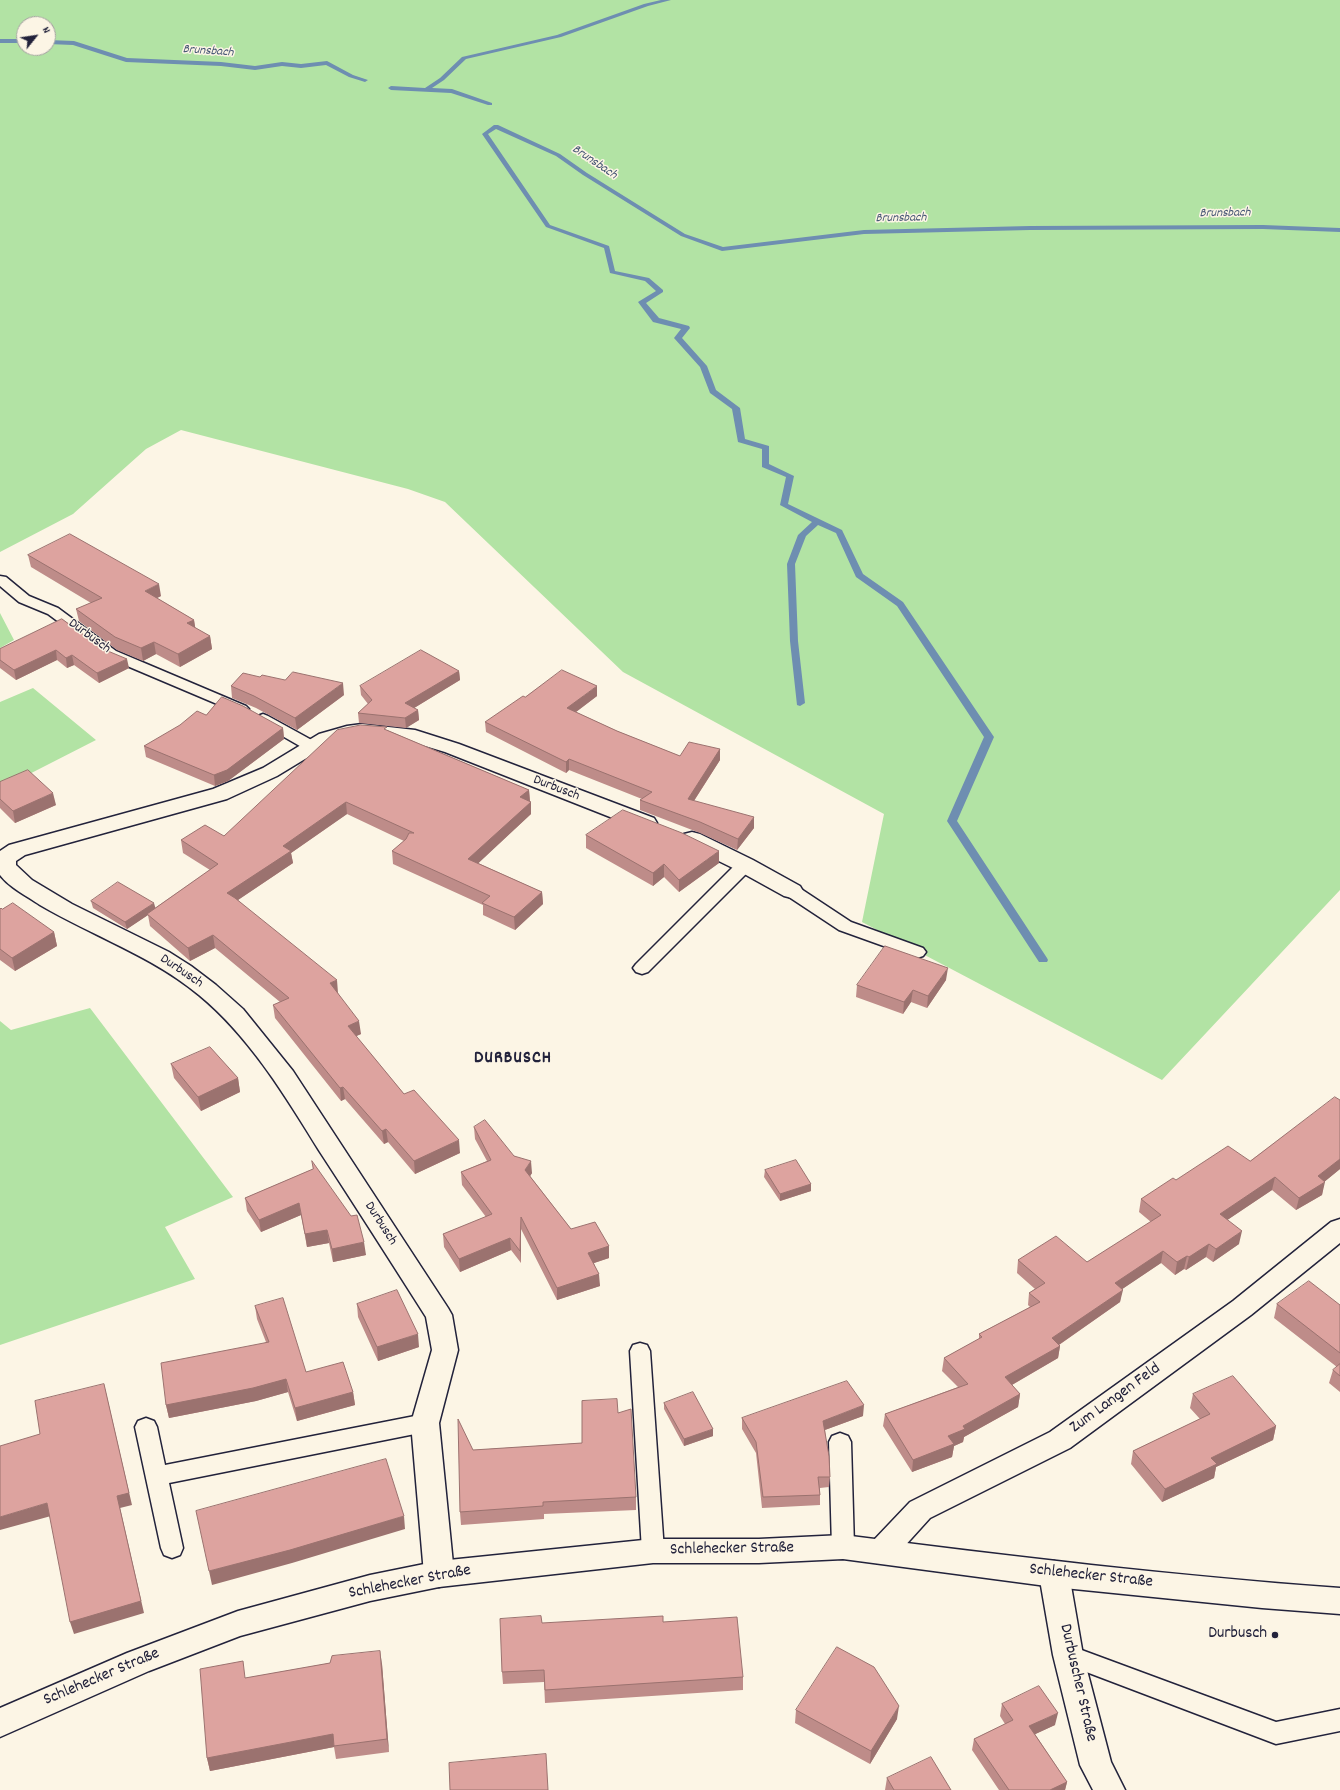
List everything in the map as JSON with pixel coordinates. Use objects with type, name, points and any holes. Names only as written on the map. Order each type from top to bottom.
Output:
[{"type":"street","name":"Durbusch","points":[[439,1574],[425,1423],[445,1350],[439,1315],[285,1076],[234,1015],[208,990],[161,957],[64,908],[24,885],[8,872],[5,865],[5,858],[17,850],[220,794],[270,772],[326,738],[347,732],[362,730],[415,736],[452,748],[691,839],[745,864],[792,891]]},
{"type":"street","name":"Zum Langen Feld","points":[[882,1551],[920,1510],[1060,1440],[1242,1308],[1340,1229]]},
{"type":"street","name":"Schlehecker Straße","points":[[0,1722],[138,1662],[238,1624],[370,1588],[439,1574],[653,1551],[759,1551],[843,1547],[1054,1574],[1262,1595],[1340,1601]]},
{"type":"street","name":"Durbuscher Straße","points":[[1054,1574],[1068,1655],[1096,1765],[1109,1790]]},
{"type":"lane","name":"Durbusch","points":[[1,580],[24,599],[53,611],[111,654],[250,712],[311,746]]},
{"type":"lane","points":[[642,968],[745,864]]},
{"type":"lane","points":[[792,891],[845,926],[917,952]]},
{"type":"lane","points":[[640,1351],[653,1551]]},
{"type":"lane","points":[[157,1476],[425,1423]]},
{"type":"lane","points":[[146,1427],[172,1548]]},
{"type":"lane","points":[[840,1442],[843,1547]]},
{"type":"lane","points":[[1068,1655],[1276,1733],[1340,1720]]},
{"type":"green space","points":[[0,0],[1340,0],[1340,890],[1162,1080],[862,922],[884,814],[623,672],[445,502],[408,489],[181,430],[146,449],[73,514],[0,552]]},
{"type":"green space","points":[[0,613],[14,640],[0,648]]},
{"type":"green space","points":[[33,688],[96,740],[0,789],[0,702]]},
{"type":"green space","points":[[90,1008],[233,1197],[165,1227],[195,1279],[0,1345],[0,1021],[11,1030]]},
{"type":"building","points":[[70,534],[159,584],[145,591],[194,620],[187,623],[210,636],[178,654],[154,642],[141,648],[115,637],[76,609],[102,598],[28,555]]},
{"type":"building","points":[[62,619],[103,649],[127,659],[97,673],[72,655],[66,658],[56,650],[14,670],[0,660],[0,649]]},
{"type":"building","points":[[421,650],[459,671],[405,703],[418,710],[405,718],[358,713],[372,700],[360,686]]},
{"type":"building","points":[[562,670],[597,686],[567,708],[617,731],[680,756],[689,742],[720,749],[688,799],[754,817],[738,839],[700,822],[640,800],[652,792],[569,759],[566,762],[485,722],[523,696],[525,697]]},
{"type":"building","points":[[293,672],[343,683],[295,718],[254,696],[231,686],[243,673],[285,680]]},
{"type":"building","points":[[222,697],[243,706],[283,728],[227,770],[214,775],[144,746],[180,725],[197,711],[206,715]]},
{"type":"building","points":[[361,725],[387,727],[384,729],[529,790],[520,797],[531,802],[468,859],[542,892],[514,917],[482,903],[490,896],[392,851],[406,839],[409,833],[414,833],[346,802],[283,846],[291,851],[227,893],[337,980],[330,983],[359,1021],[348,1026],[404,1094],[414,1090],[459,1140],[414,1161],[386,1129],[382,1131],[343,1087],[340,1088],[273,1005],[289,998],[213,935],[188,948],[147,914],[218,864],[181,840],[205,825],[224,836],[337,730]]},
{"type":"building","points":[[28,770],[53,793],[13,811],[0,799],[0,782]]},
{"type":"building","points":[[623,810],[682,833],[719,851],[679,880],[664,864],[653,873],[586,835]]},
{"type":"building","points":[[118,882],[154,903],[125,922],[91,901]]},
{"type":"building","points":[[13,903],[54,932],[12,958],[0,949],[0,909]]},
{"type":"building","points":[[885,946],[948,968],[928,996],[913,990],[904,1002],[857,985]]},
{"type":"building","points":[[210,1047],[238,1078],[198,1097],[171,1064]]},
{"type":"building","points":[[1335,1097],[1340,1100],[1340,1159],[1318,1176],[1325,1182],[1299,1198],[1275,1177],[1220,1214],[1242,1231],[1216,1249],[1209,1244],[1189,1257],[1187,1256],[1177,1262],[1163,1251],[1115,1283],[1123,1290],[1052,1338],[1060,1346],[1005,1377],[1020,1394],[963,1426],[965,1429],[948,1436],[954,1444],[913,1460],[885,1414],[968,1384],[944,1358],[982,1337],[979,1334],[1040,1302],[1029,1293],[1045,1283],[1018,1260],[1056,1236],[1087,1262],[1161,1215],[1141,1199],[1173,1178],[1176,1180],[1228,1146],[1250,1161]]},
{"type":"building","points":[[485,1120],[514,1156],[531,1161],[525,1170],[571,1229],[595,1222],[609,1246],[588,1253],[599,1274],[557,1288],[521,1217],[520,1251],[510,1238],[459,1259],[443,1234],[492,1214],[461,1172],[491,1160],[474,1127]]},
{"type":"building","points":[[796,1160],[811,1184],[780,1194],[765,1170]]},
{"type":"building","points":[[312,1161],[351,1216],[357,1215],[364,1242],[332,1249],[327,1230],[305,1234],[299,1203],[259,1220],[245,1198],[313,1169]]},
{"type":"building","points":[[1309,1281],[1340,1305],[1340,1353],[1277,1304]]},
{"type":"building","points":[[397,1290],[418,1334],[377,1347],[357,1304]]},
{"type":"building","points":[[283,1298],[306,1372],[343,1362],[353,1392],[295,1408],[286,1379],[253,1388],[166,1405],[161,1363],[269,1342],[255,1306]]},
{"type":"building","points":[[1340,1364],[1340,1376],[1333,1370]]},
{"type":"building","points":[[1233,1376],[1276,1426],[1211,1458],[1217,1464],[1165,1489],[1133,1451],[1210,1414],[1193,1394]]},
{"type":"building","points":[[847,1381],[864,1405],[823,1421],[829,1456],[830,1477],[818,1477],[820,1495],[763,1497],[756,1442],[742,1418]]},
{"type":"building","points":[[104,1384],[129,1493],[117,1496],[141,1601],[70,1622],[47,1503],[0,1517],[0,1446],[40,1434],[35,1401]]},
{"type":"building","points":[[693,1392],[713,1429],[684,1439],[664,1403]]},
{"type":"building","points":[[617,1399],[618,1413],[631,1409],[636,1497],[543,1502],[543,1506],[460,1512],[458,1419],[473,1450],[582,1443],[582,1401]]},
{"type":"building","points":[[386,1459],[404,1516],[290,1550],[209,1571],[196,1511]]},
{"type":"building","points":[[541,1616],[542,1623],[663,1616],[663,1622],[737,1617],[743,1677],[545,1690],[544,1670],[502,1672],[500,1619]]},
{"type":"building","points":[[837,1647],[874,1667],[899,1706],[871,1751],[796,1710]]},
{"type":"building","points":[[380,1651],[387,1739],[334,1746],[333,1734],[207,1758],[200,1669],[243,1661],[245,1678],[330,1663],[332,1656]]},
{"type":"building","points":[[1039,1686],[1058,1713],[1029,1726],[1067,1782],[1050,1790],[1009,1790],[974,1739],[1013,1720],[1002,1704]]},
{"type":"building","points":[[546,1754],[548,1790],[450,1790],[449,1763]]},
{"type":"building","points":[[931,1757],[951,1790],[894,1790],[887,1778]]},
{"type":"waterway","points":[[427,89],[442,79],[464,58],[559,36],[646,5],[668,0]]},
{"type":"waterway","name":"Brunsbach","points":[[0,41],[16,41]]},
{"type":"waterway","name":"Brunsbach","points":[[56,42],[74,43],[126,60],[221,64],[255,68],[282,64],[301,66],[327,63],[351,76],[365,80]]},
{"type":"waterway","name":"Brunsbach","points":[[391,88],[452,91],[490,104]]},
{"type":"waterway","name":"Brunsbach","points":[[817,521],[784,505],[790,476],[765,465],[766,448],[741,440],[736,408],[713,391],[703,366],[678,338],[686,328],[656,320],[642,302],[661,291],[647,279],[612,272],[607,247],[548,226],[485,134],[496,126],[558,155],[585,174],[683,235],[722,249],[864,232],[1030,228],[1263,227],[1340,230]]},
{"type":"waterway","points":[[800,703],[794,641],[791,564],[802,535],[817,521]]},
{"type":"waterway","points":[[817,521],[839,532],[859,575],[900,604],[989,737],[952,821],[1043,960]]},
{"type":"place","name":"Durbusch","points":[[1275,1635]]},
{"type":"district","name":"DURBUSCH","points":[[513,1060]]}]
